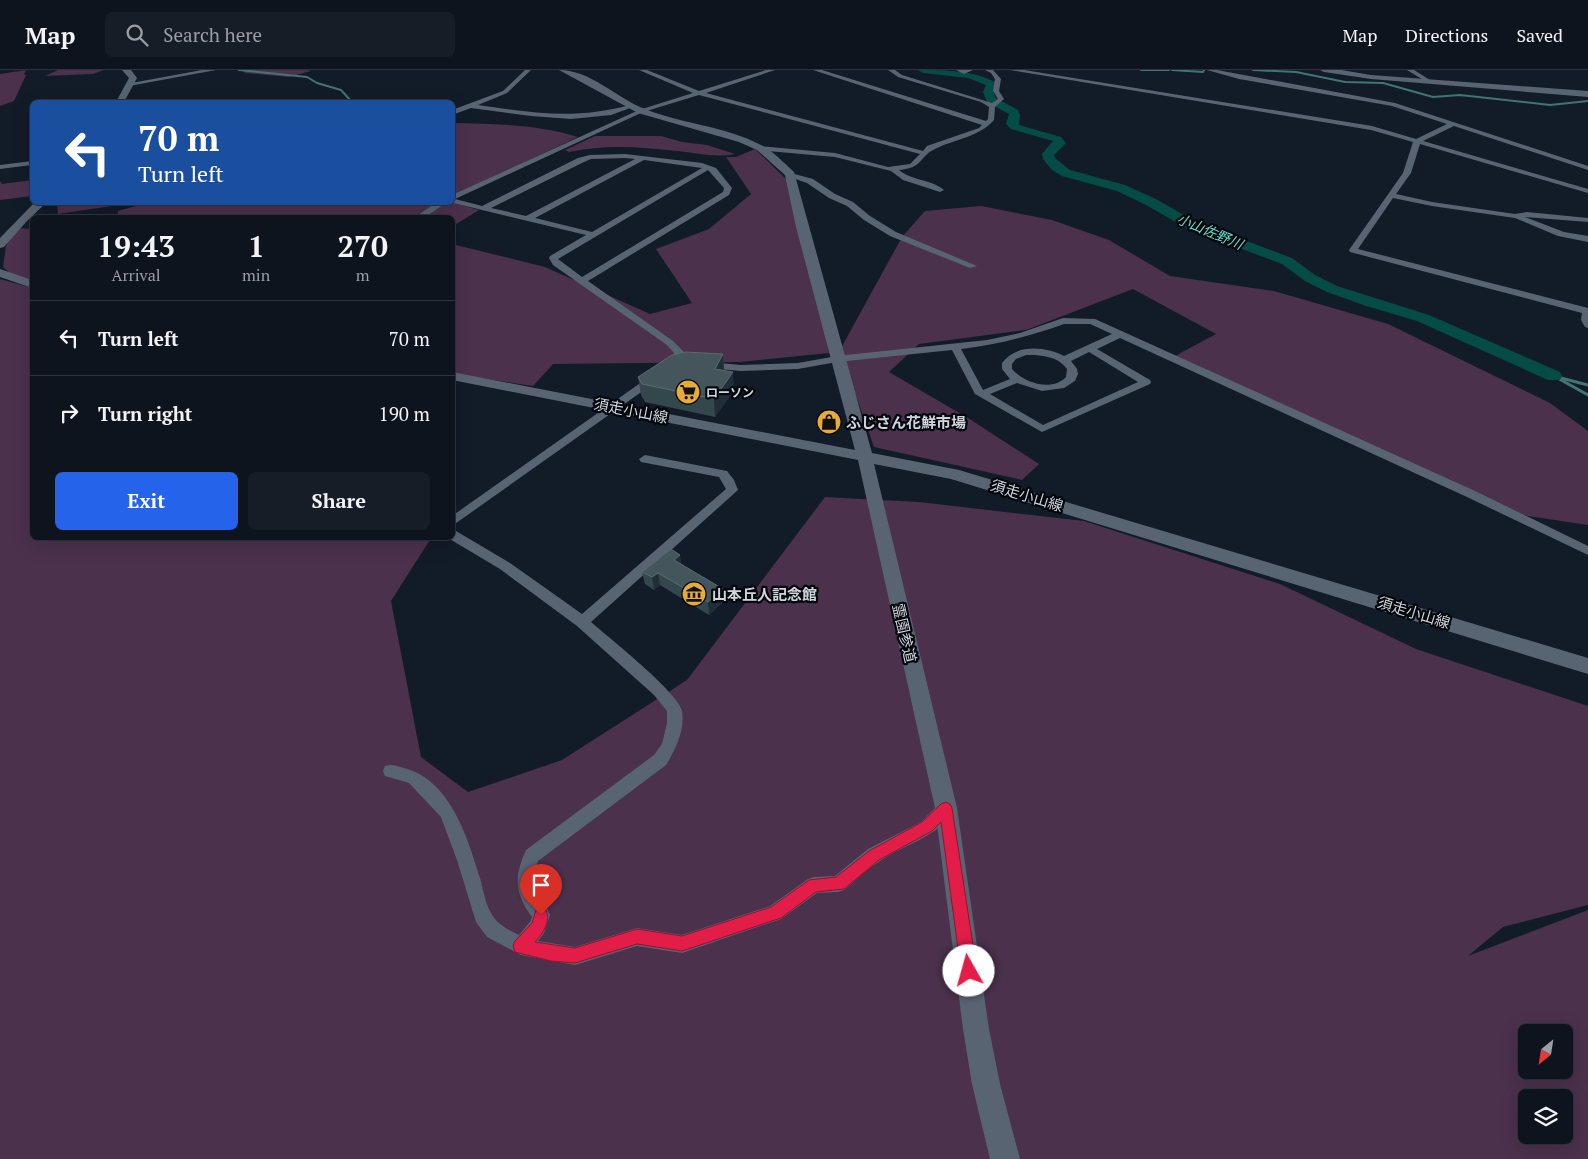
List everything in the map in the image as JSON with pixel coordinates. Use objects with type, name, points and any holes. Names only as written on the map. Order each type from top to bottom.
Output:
[{"type":"street","points":[[121,100],[132,75],[126,70]]},
{"type":"street","points":[[129,84],[213,70]]},
{"type":"street","points":[[455,112],[505,92],[528,70]]},
{"type":"street","points":[[563,70],[582,78],[641,112],[742,140],[760,148],[790,174],[810,181],[832,196],[850,204],[867,218],[893,234],[973,266]]},
{"type":"street","points":[[642,70],[699,93],[924,153]]},
{"type":"street","points":[[455,198],[641,112],[772,70]]},
{"type":"street","points":[[816,70],[987,124]]},
{"type":"street","points":[[826,73],[836,70]]},
{"type":"street","points":[[891,70],[900,76],[995,104]]},
{"type":"street","points":[[959,70],[964,72],[970,70]]},
{"type":"street","points":[[894,170],[912,166],[930,148],[981,129],[991,120],[995,104],[1001,99],[996,91],[998,79],[993,72],[988,70]]},
{"type":"street","points":[[1013,70],[1372,128],[1588,191]]},
{"type":"street","points":[[1210,70],[1239,77],[1379,100],[1588,168]]},
{"type":"street","points":[[1324,70],[1372,77],[1588,94]]},
{"type":"street","points":[[1410,70],[1427,80]]},
{"type":"street","points":[[471,106],[542,116],[590,116],[630,107]]},
{"type":"street","points":[[581,124],[590,116]]},
{"type":"street","points":[[1453,124],[1417,141],[1407,173],[1353,250],[1587,311],[1586,320],[1588,325]]},
{"type":"street","points":[[1469,129],[1476,125]]},
{"type":"street","points":[[760,148],[835,155],[894,170],[907,180],[930,184],[940,190]]},
{"type":"street","points":[[484,208],[582,160],[604,156],[684,162],[708,168],[716,173],[728,188],[728,191],[582,281]]},
{"type":"street","points":[[529,218],[643,158]]},
{"type":"street","points":[[0,167],[30,163]]},
{"type":"street","points":[[455,520],[616,407],[667,369],[678,358],[679,352],[676,348],[556,263],[553,258],[708,168]]},
{"type":"street","name":"霊園参道","points":[[790,174],[837,359],[865,457],[946,808],[976,1029],[986,1084],[1002,1149]]},
{"type":"street","points":[[1390,195],[1432,204],[1515,216],[1543,228],[1588,239]]},
{"type":"street","points":[[455,200],[592,234]]},
{"type":"street","points":[[0,245],[23,219],[39,205]]},
{"type":"street","points":[[423,215],[438,205]]},
{"type":"street","points":[[1515,216],[1527,214],[1588,220]]},
{"type":"street","points":[[0,273],[30,283]]},
{"type":"street","points":[[700,364],[741,368],[798,366],[837,359],[987,343],[1023,335],[1063,322],[1092,321],[1471,494],[1588,551]]},
{"type":"street","points":[[1064,360],[1120,334]]},
{"type":"street","points":[[955,346],[979,392],[1042,429],[1146,382],[1090,349]]},
{"type":"street","points":[[1035,352],[1051,354],[1064,360],[1073,372],[1072,378],[1068,383],[1059,387],[1037,388],[1016,380],[1006,369],[1007,363],[1016,354],[1035,352]]},
{"type":"street","points":[[667,369],[686,364]]},
{"type":"street","name":"須走小山線","points":[[455,377],[953,474],[1002,487],[1588,666]]},
{"type":"street","points":[[982,394],[1016,380]]},
{"type":"street","points":[[582,622],[732,490],[723,474],[645,459]]},
{"type":"street","points":[[455,536],[505,566],[582,622],[659,691],[674,708],[675,723],[669,746],[660,760],[532,856],[526,870],[524,885],[531,901],[541,915],[538,927],[521,946]]},
{"type":"street","points":[[391,771],[414,778],[423,785],[448,813],[466,860],[482,916],[493,931],[521,946],[575,956],[637,937],[682,944],[775,913],[814,885],[838,884],[874,856],[927,827],[946,808]]},
{"type":"shaded area","points":[[26,70],[24,74],[26,75],[14,101],[0,106],[0,74]]},
{"type":"shaded area","points":[[58,70],[104,70],[93,74],[45,76]]},
{"type":"shaded area","points":[[243,70],[311,71],[289,77],[245,73]]},
{"type":"shaded area","points":[[455,123],[532,127],[578,137],[455,195]]},
{"type":"shaded area","points":[[595,136],[661,136],[682,142],[707,145],[735,154],[713,155],[636,147],[582,149],[569,152],[565,150]]},
{"type":"shaded area","points":[[755,149],[787,180],[817,286],[829,353],[740,362],[553,364],[533,386],[455,374],[455,245],[545,267],[650,314],[692,303],[656,249],[709,229],[751,194],[726,157],[736,157]]},
{"type":"shaded area","points":[[30,180],[30,196],[0,200],[0,181],[2,184]]},
{"type":"shaded area","points":[[455,203],[479,210],[455,225],[455,215],[118,215],[118,211],[139,205],[455,205]]},
{"type":"shaded area","points":[[57,205],[115,205],[112,206],[58,214]]},
{"type":"shaded area","points":[[981,206],[1052,220],[1109,240],[1170,276],[1274,291],[1388,324],[1550,403],[1588,431],[1588,525],[1528,516],[1453,490],[1175,356],[1216,334],[1133,289],[1026,330],[919,344],[889,372],[968,418],[1039,464],[1022,480],[874,447],[840,350],[902,237],[925,211]]},
{"type":"shaded area","points":[[17,228],[30,229],[30,279],[11,274],[3,267],[6,246]]},
{"type":"shaded area","points":[[0,279],[30,287],[30,540],[430,540],[391,601],[421,757],[468,792],[562,760],[687,680],[825,497],[919,502],[1084,521],[1280,584],[1416,649],[1588,706],[1588,905],[1503,927],[1468,956],[1588,910],[1588,1159],[0,1159]]},
{"type":"building","points":[[686,352],[723,354],[715,369],[733,372],[714,399],[642,384],[638,377],[672,355]]},
{"type":"building","points":[[671,549],[680,555],[674,560],[723,589],[708,602],[658,573],[652,577],[642,572]]},
{"type":"waterway","points":[[239,70],[307,77],[317,83],[341,90],[350,100]]},
{"type":"waterway","name":"小山佐野川","points":[[923,70],[968,75],[991,84],[988,92],[991,100],[1014,112],[1012,124],[1015,127],[1057,139],[1060,143],[1048,154],[1049,159],[1056,167],[1066,173],[1121,188],[1151,202],[1191,225],[1287,261],[1310,278],[1332,289],[1423,318],[1554,376]]},
{"type":"waterway","points":[[1141,70],[1169,70]]},
{"type":"waterway","points":[[1172,70],[1203,72],[1204,70]]},
{"type":"waterway","points":[[1253,70],[1296,72],[1345,82],[1383,83],[1433,97],[1460,95],[1550,105],[1588,101]]},
{"type":"waterway","points":[[1554,376],[1588,395]]},
{"type":"waterway","points":[[1561,378],[1588,385]]},
{"type":"place","name":"ローソン","points":[[688,392]]},
{"type":"place","name":"ふじさん花鮮市場","points":[[829,422]]},
{"type":"place","name":"山本丘人記念館","points":[[694,594]]},
{"type":"route","points":[[541,915],[538,927],[521,946],[575,956],[637,937],[682,944],[775,913],[814,885],[838,884],[874,856],[927,827],[946,808],[969,971]]}]
